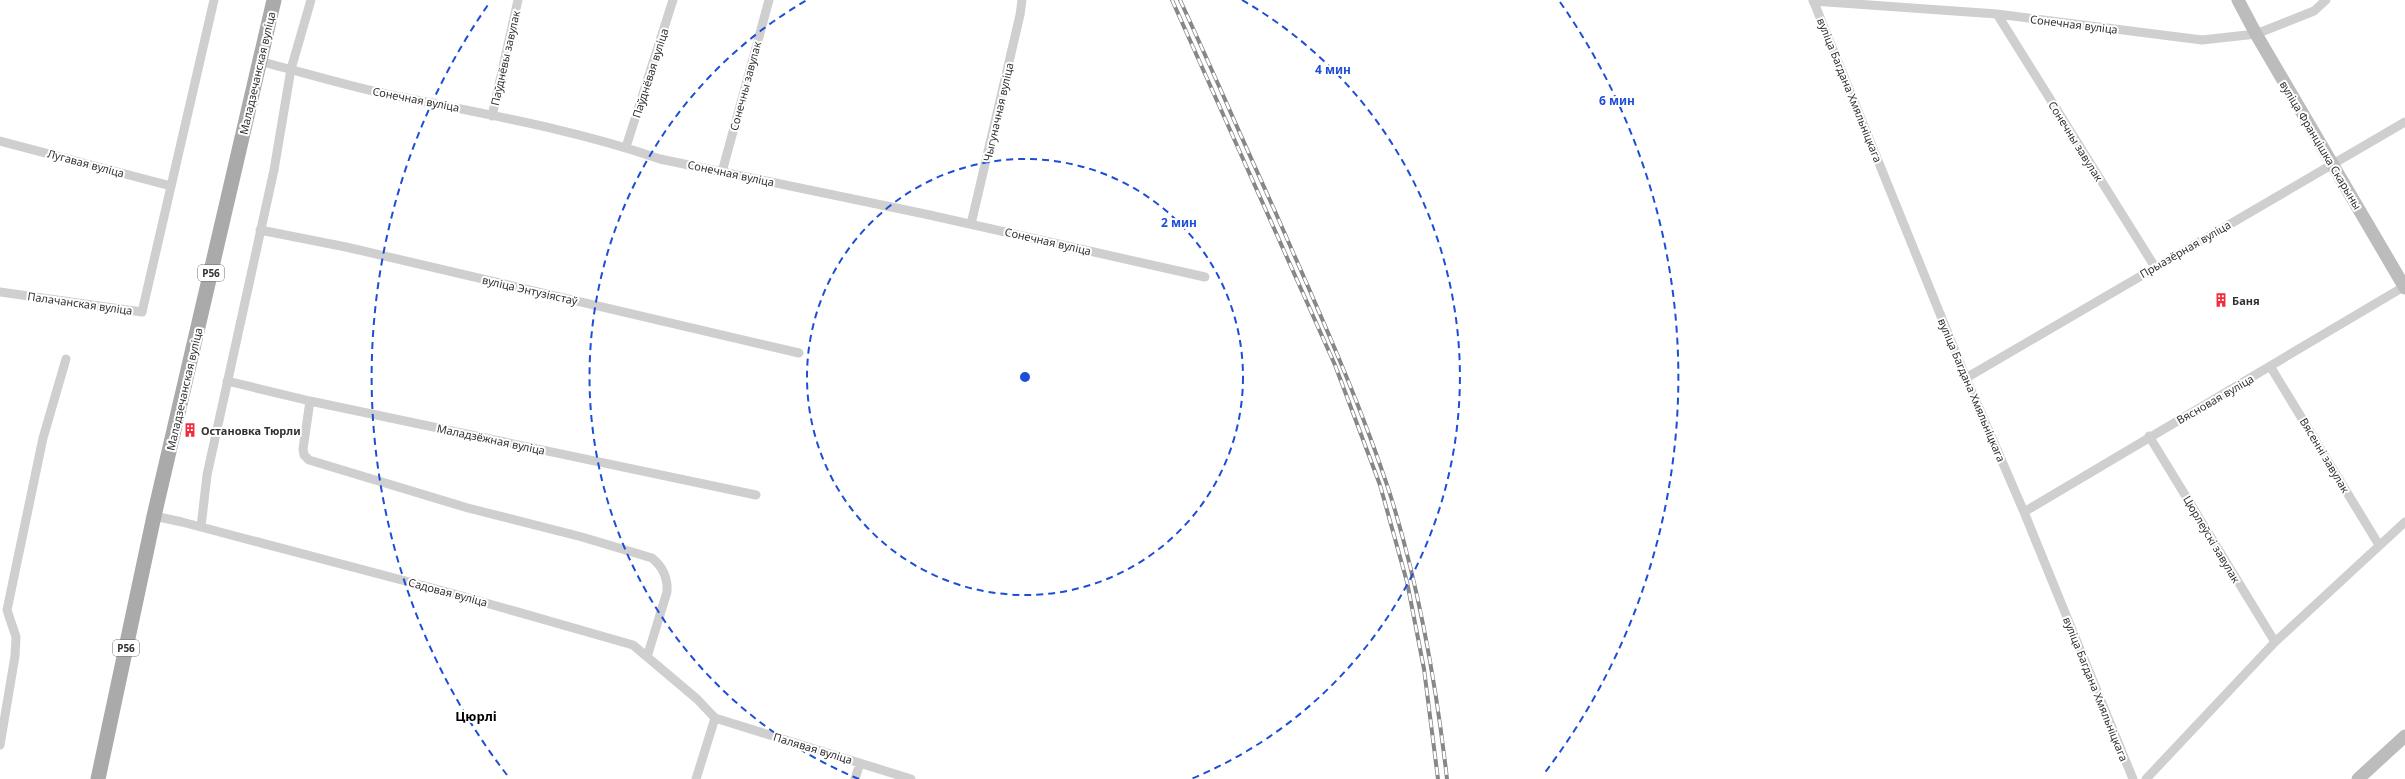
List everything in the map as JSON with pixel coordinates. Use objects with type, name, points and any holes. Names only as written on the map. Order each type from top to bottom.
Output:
[{"type":"main road","name":"Маладзечанская вуліца","points":[[98,779],[154,516],[274,0]]},
{"type":"street","points":[[171,186],[214,0]]},
{"type":"street","points":[[201,527],[207,474],[260,230],[291,69],[311,0]]},
{"type":"street","name":"Паўднёвы завулак","points":[[492,116],[518,0]]},
{"type":"street","name":"Паўднёвая вуліца","points":[[626,147],[673,0]]},
{"type":"street","name":"Сонечны завулак","points":[[722,172],[769,0]]},
{"type":"street","name":"Чыгуначная вуліца","points":[[971,224],[1020,15],[1022,0]]},
{"type":"street","name":"вуліца Францішка Скарыны","points":[[2238,0],[2256,34],[2405,287]]},
{"type":"street","name":"Сонечная вуліца","points":[[1813,1],[1997,14],[2202,40],[2256,34],[2314,11],[2326,0]]},
{"type":"street","name":"вуліца Багдана Хмяльніцкага","points":[[1813,1],[1966,378],[2024,512],[2133,779]]},
{"type":"street","name":"Сонечны завулак","points":[[1997,14],[2155,267]]},
{"type":"street","name":"Сонечная вуліца","points":[[259,61],[376,92],[447,105],[626,147],[660,159],[971,224],[1205,277]]},
{"type":"street","name":"Прыазёрная вуліца","points":[[1966,378],[2332,163],[2405,122]]},
{"type":"street","name":"Лугавая вуліца","points":[[0,141],[171,186]]},
{"type":"street","name":"Палачанская вуліца","points":[[0,292],[142,312],[171,186]]},
{"type":"street","name":"вуліца Энтузіястаў","points":[[260,230],[346,247],[799,353]]},
{"type":"street","name":"Вясновая вуліца","points":[[2024,512],[2149,436],[2405,287]]},
{"type":"street","points":[[0,746],[16,643],[15,630],[3,609],[43,438],[66,359]]},
{"type":"street","name":"Вясенні завулак","points":[[2270,366],[2379,545]]},
{"type":"street","name":"Маладзёжная вуліца","points":[[227,381],[310,401],[756,495]]},
{"type":"street","points":[[310,401],[303,449],[304,455],[309,460],[468,508],[582,537],[652,558],[658,562],[663,569],[667,584],[667,592],[647,656]]},
{"type":"street","name":"Цюрлеўскі завулак","points":[[2149,436],[2275,642]]},
{"type":"street","name":"Садовая вуліца","points":[[154,516],[451,593],[633,645],[697,699],[715,718]]},
{"type":"street","points":[[2146,779],[2275,642],[2405,522]]},
{"type":"street","points":[[696,779],[715,718]]},
{"type":"street","name":"Палявая вуліца","points":[[715,718],[911,779]]},
{"type":"street","points":[[2358,779],[2405,736]]},
{"type":"street","points":[[855,779],[860,763]]},
{"type":"railway","points":[[1172,0],[1335,365],[1380,485],[1407,582],[1424,669],[1438,779]]},
{"type":"railway","points":[[1180,0],[1320,315],[1378,457],[1410,564],[1418,599],[1438,707],[1447,779]]},
{"type":"place","name":"Баня","points":[[2221,300]]},
{"type":"place","name":"Остановка Тюрли","points":[[190,430]]},
{"type":"district","name":"Цюрлі","points":[[476,716]]}]
